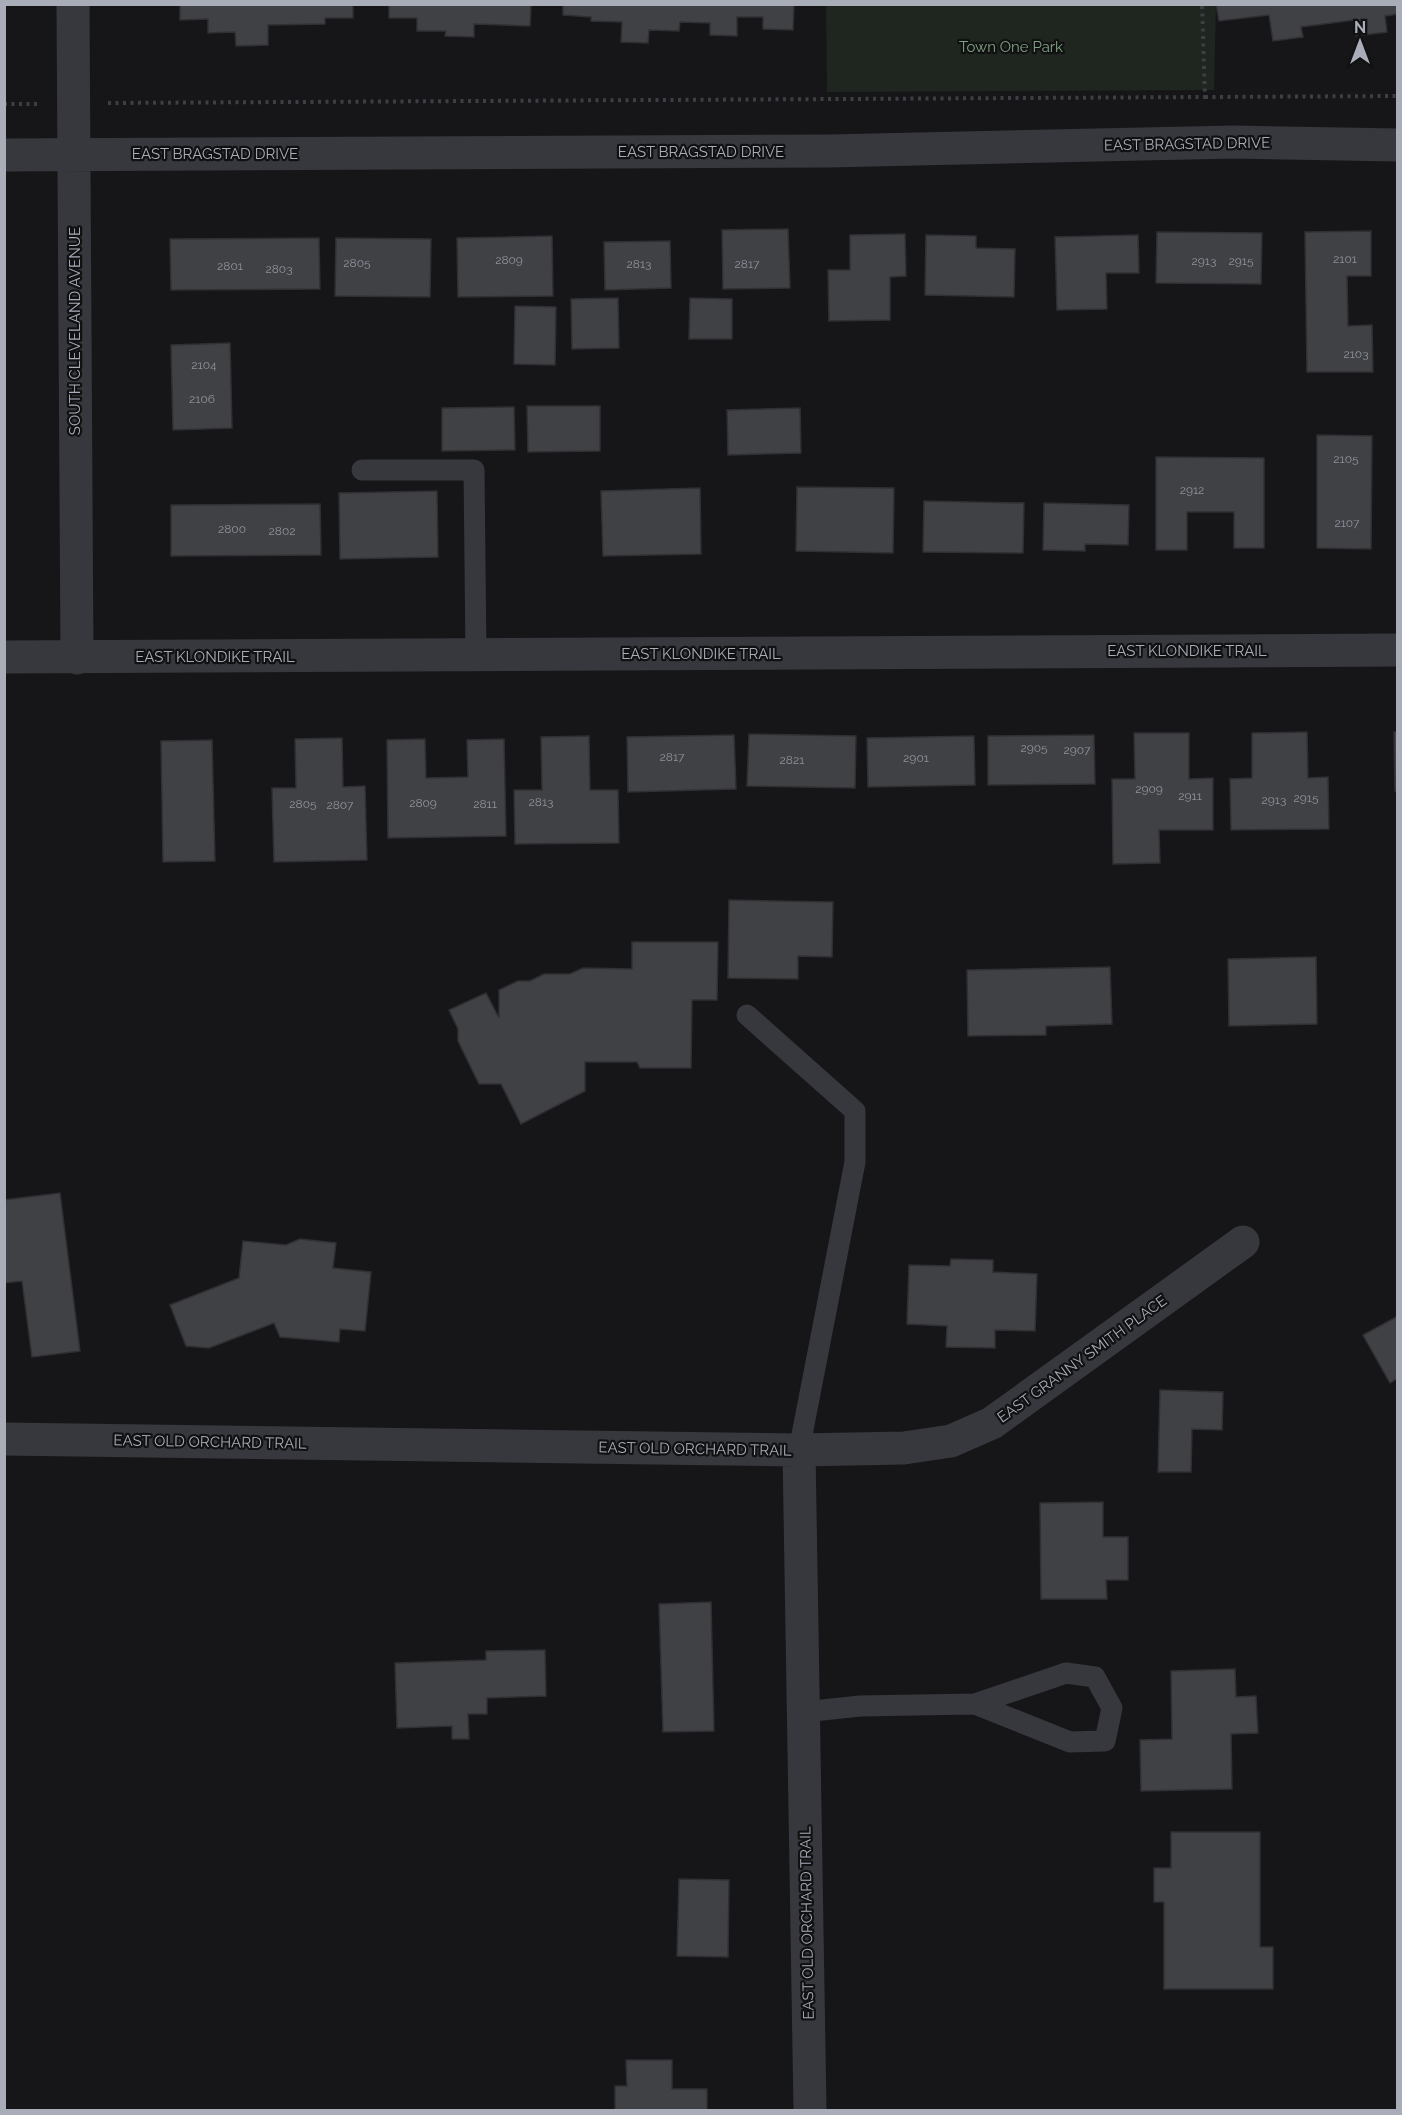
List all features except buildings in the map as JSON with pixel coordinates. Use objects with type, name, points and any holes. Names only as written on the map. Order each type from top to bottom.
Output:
[{"type":"street","name":"SOUTH CLEVELAND AVENUE","points":[[73,4],[77,658]]},
{"type":"street","name":"EAST BRAGSTAD DRIVE","points":[[4,155],[816,151],[1234,142],[1398,145]]},
{"type":"street","name":"EAST KLONDIKE TRAIL","points":[[4,657],[1398,650]]},
{"type":"street","name":"EAST GRANNY SMITH PLACE","points":[[799,1450],[904,1448],[951,1441],[992,1423],[1243,1242]]},
{"type":"street","name":"EAST OLD ORCHARD TRAIL","points":[[4,1439],[799,1450],[810,2110]]},
{"type":"lane","points":[[362,470],[474,470],[476,656]]},
{"type":"lane","points":[[747,1015],[855,1111],[855,1162],[799,1450]]},
{"type":"lane","points":[[804,1712],[860,1706],[975,1704],[1066,1673],[1095,1677],[1112,1708],[1105,1741],[1070,1743],[975,1704]]},
{"type":"path","points":[[1202,4],[1205,97]]},
{"type":"path","points":[[4,104],[1398,96]]},
{"type":"green space","name":"Town One Park","points":[[826,5],[1216,5],[1214,90],[827,92]]}]
